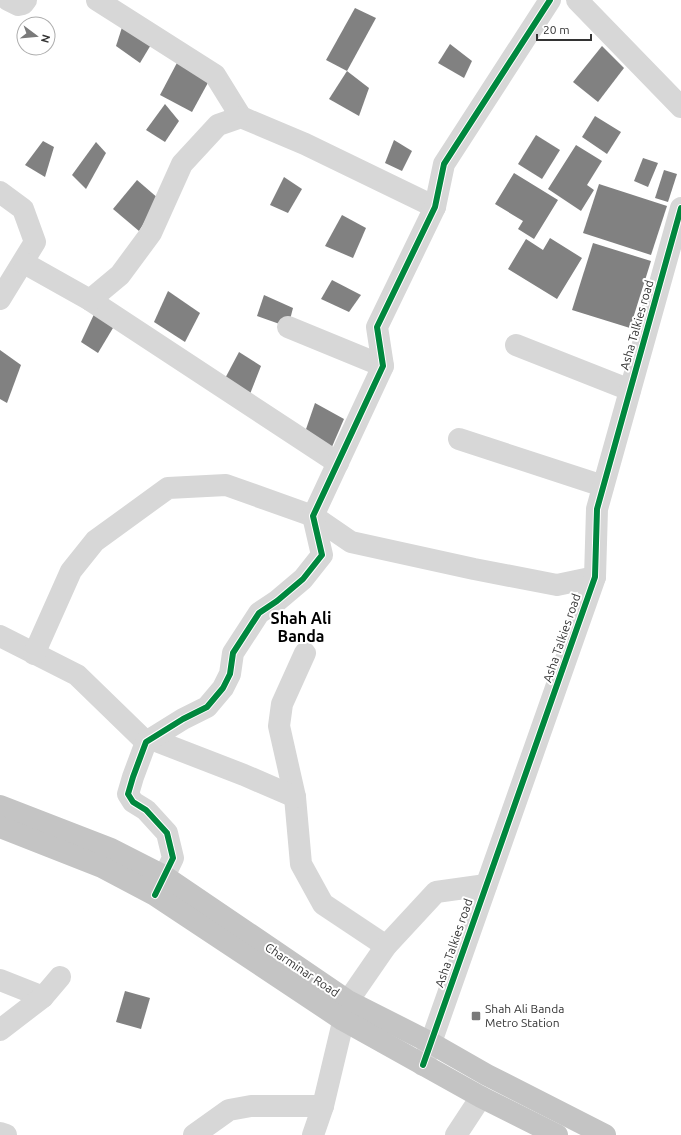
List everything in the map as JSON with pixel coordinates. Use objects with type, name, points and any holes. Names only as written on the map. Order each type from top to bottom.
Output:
[{"type":"highway","name":"Charminar Road","points":[[0,806],[111,849],[160,886],[423,1064],[481,1097],[557,1135]]},
{"type":"highway","name":"Charminar Road","points":[[0,827],[102,867],[160,886]]},
{"type":"highway","name":"Charminar Road","points":[[345,1010],[431,1043],[487,1075],[605,1135]]},
{"type":"street","points":[[8,0],[18,5],[23,4],[26,0]]},
{"type":"street","points":[[97,0],[215,75],[241,117],[305,144],[435,206]]},
{"type":"street","points":[[160,886],[173,858],[167,833],[146,810],[133,802],[128,794],[133,777],[149,741],[184,719],[207,707],[223,688],[230,674],[233,653],[259,613],[277,601],[303,579],[322,555],[313,516],[383,366],[377,327],[435,206],[444,164],[550,0]]},
{"type":"street","points":[[577,0],[681,107]]},
{"type":"street","points":[[90,300],[120,274],[151,233],[182,164],[218,125],[241,117]]},
{"type":"street","points":[[0,192],[23,209],[35,242],[24,263],[0,299]]},
{"type":"street","name":"Asha Talkies road","points":[[423,1064],[595,577],[597,509],[681,208]]},
{"type":"street","points":[[24,263],[90,300],[338,463]]},
{"type":"street","points":[[288,327],[383,366]]},
{"type":"street","points":[[516,345],[630,390]]},
{"type":"street","points":[[459,439],[603,486]]},
{"type":"street","points":[[34,654],[71,571],[95,541],[168,488],[226,485],[313,516],[351,542],[389,551],[557,585],[595,577]]},
{"type":"street","points":[[0,636],[77,675],[149,741],[244,775],[295,797]]},
{"type":"street","points":[[304,653],[282,704],[279,726],[295,797],[300,864],[323,904],[386,946]]},
{"type":"street","points":[[313,1135],[324,1106],[345,1010],[386,946],[436,892],[486,885]]},
{"type":"street","points":[[0,1030],[43,997],[60,977]]},
{"type":"street","points":[[0,980],[43,997]]},
{"type":"street","points":[[456,1135],[481,1097]]},
{"type":"street","points":[[194,1135],[229,1110],[251,1106],[324,1106]]},
{"type":"street","points":[[0,1133],[6,1135]]},
{"type":"building","points":[[355,8],[376,18],[347,71],[326,60]]},
{"type":"building","points":[[125,18],[152,43],[140,63],[116,46]]},
{"type":"building","points":[[450,44],[472,61],[464,78],[438,63]]},
{"type":"building","points":[[602,46],[624,68],[598,102],[573,82]]},
{"type":"building","points":[[179,59],[210,79],[192,112],[160,95]]},
{"type":"building","points":[[347,71],[369,88],[359,116],[329,99]]},
{"type":"building","points":[[165,104],[179,121],[165,142],[146,130]]},
{"type":"building","points":[[595,116],[621,132],[607,154],[582,137]]},
{"type":"building","points":[[536,135],[560,150],[542,179],[518,164]]},
{"type":"building","points":[[394,140],[412,151],[402,171],[385,163]]},
{"type":"building","points":[[43,141],[54,147],[45,177],[25,165]]},
{"type":"building","points":[[96,142],[106,153],[86,189],[72,175]]},
{"type":"building","points":[[576,145],[602,161],[587,185],[594,190],[581,211],[548,189]]},
{"type":"building","points":[[643,158],[658,163],[648,187],[634,181]]},
{"type":"building","points":[[664,170],[677,174],[668,202],[655,198]]},
{"type":"building","points":[[514,173],[558,200],[534,239],[518,229],[523,221],[495,204]]},
{"type":"building","points":[[284,177],[302,189],[288,213],[270,205]]},
{"type":"building","points":[[137,180],[159,199],[139,231],[113,209]]},
{"type":"building","points":[[599,184],[667,206],[651,255],[583,233]]},
{"type":"building","points":[[342,215],[366,228],[353,258],[325,246]]},
{"type":"building","points":[[550,238],[582,258],[557,299],[508,269],[526,239],[543,250]]},
{"type":"building","points":[[593,243],[651,261],[630,328],[572,310]]},
{"type":"building","points":[[332,280],[361,295],[349,312],[321,299]]},
{"type":"building","points":[[168,291],[200,313],[185,342],[154,322]]},
{"type":"building","points":[[264,295],[293,308],[288,327],[257,316]]},
{"type":"building","points":[[96,310],[116,323],[98,353],[81,342]]},
{"type":"building","points":[[0,350],[21,365],[7,403],[0,399]]},
{"type":"building","points":[[239,352],[261,366],[250,394],[221,386]]},
{"type":"building","points":[[315,403],[344,419],[331,449],[305,432]]},
{"type":"building","points":[[125,991],[150,998],[141,1029],[116,1022]]},
{"type":"cycle path","points":[[155,895],[173,858],[167,833],[146,810],[133,802],[128,794],[146,742],[183,719],[207,707],[223,688],[230,674],[233,653],[259,613],[277,601],[303,579],[322,555],[313,516],[383,366],[377,327],[435,207],[444,164],[550,0]]},
{"type":"cycle path","points":[[423,1065],[595,577],[597,509],[681,208]]},
{"type":"place","name":"Shah Ali Banda Metro Station","points":[[476,1016]]},
{"type":"district","name":"Shah Ali Banda","points":[[301,627]]}]
